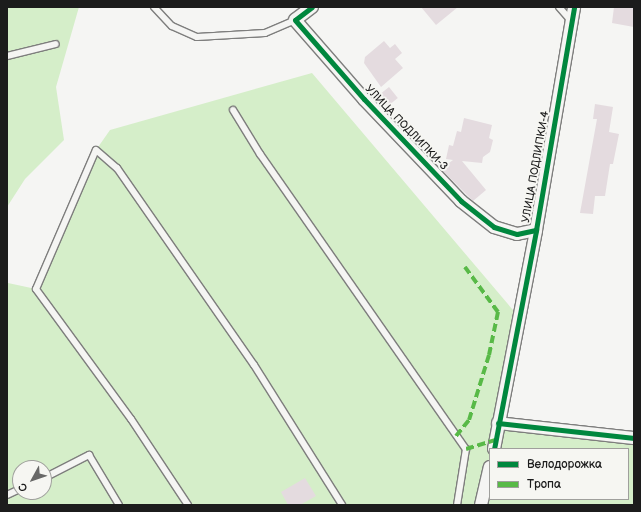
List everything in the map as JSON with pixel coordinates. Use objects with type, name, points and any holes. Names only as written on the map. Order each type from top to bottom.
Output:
[{"type":"street","points":[[295,20],[312,7]]},
{"type":"street","name":"УЛИЦА ПОДЛИПКИ-4","points":[[494,448],[536,230],[574,7]]},
{"type":"street","name":"УЛИЦА ПОДЛИПКИ-3","points":[[295,20],[364,99],[461,201],[494,227],[517,234],[536,230]]},
{"type":"street","points":[[498,424],[634,438]]},
{"type":"street","points":[[481,505],[489,471]]},
{"type":"lane","points":[[154,7],[172,26],[197,37],[265,33],[295,20]]},
{"type":"lane","points":[[559,7],[571,22]]},
{"type":"lane","points":[[7,56],[56,44]]},
{"type":"lane","points":[[233,110],[260,154],[466,449],[457,505]]},
{"type":"lane","points":[[188,505],[131,419],[36,289],[96,150],[117,168],[254,365],[342,505]]},
{"type":"lane","points":[[52,474],[89,455],[119,505]]},
{"type":"green space","points":[[7,7],[79,7],[56,87],[64,140],[25,179],[7,207]]},
{"type":"green space","points":[[312,73],[518,316],[498,423],[634,438],[634,505],[7,505],[7,277],[8,283],[36,289],[96,150],[110,130]]},
{"type":"building","points":[[421,7],[458,7],[436,25]]},
{"type":"building","points":[[614,7],[634,7],[634,27],[612,23]]},
{"type":"building","points":[[384,41],[390,48],[395,44],[402,53],[395,59],[403,68],[381,87],[364,63],[365,57]]},
{"type":"building","points":[[389,87],[398,98],[385,108],[377,97]]},
{"type":"building","points":[[595,104],[613,107],[609,132],[619,134],[613,164],[610,164],[605,196],[595,196],[593,214],[580,213],[597,119],[593,119]]},
{"type":"building","points":[[464,118],[492,125],[489,138],[493,140],[490,152],[483,157],[482,163],[462,161],[486,190],[473,201],[441,169],[453,160],[446,159],[449,145],[453,146],[457,131],[461,132]]},
{"type":"building","points":[[305,478],[316,496],[300,505],[288,505],[281,492]]},
{"type":"marked path","points":[[456,436],[469,420],[489,355],[498,312],[465,267]]},
{"type":"marked path","points":[[466,449],[496,440]]},
{"type":"cycle path","points":[[312,7],[295,20],[364,99],[461,201],[494,227],[517,234],[536,230]]},
{"type":"cycle path","points":[[494,448],[536,230],[574,7]]},
{"type":"cycle path","points":[[498,423],[634,438]]}]
